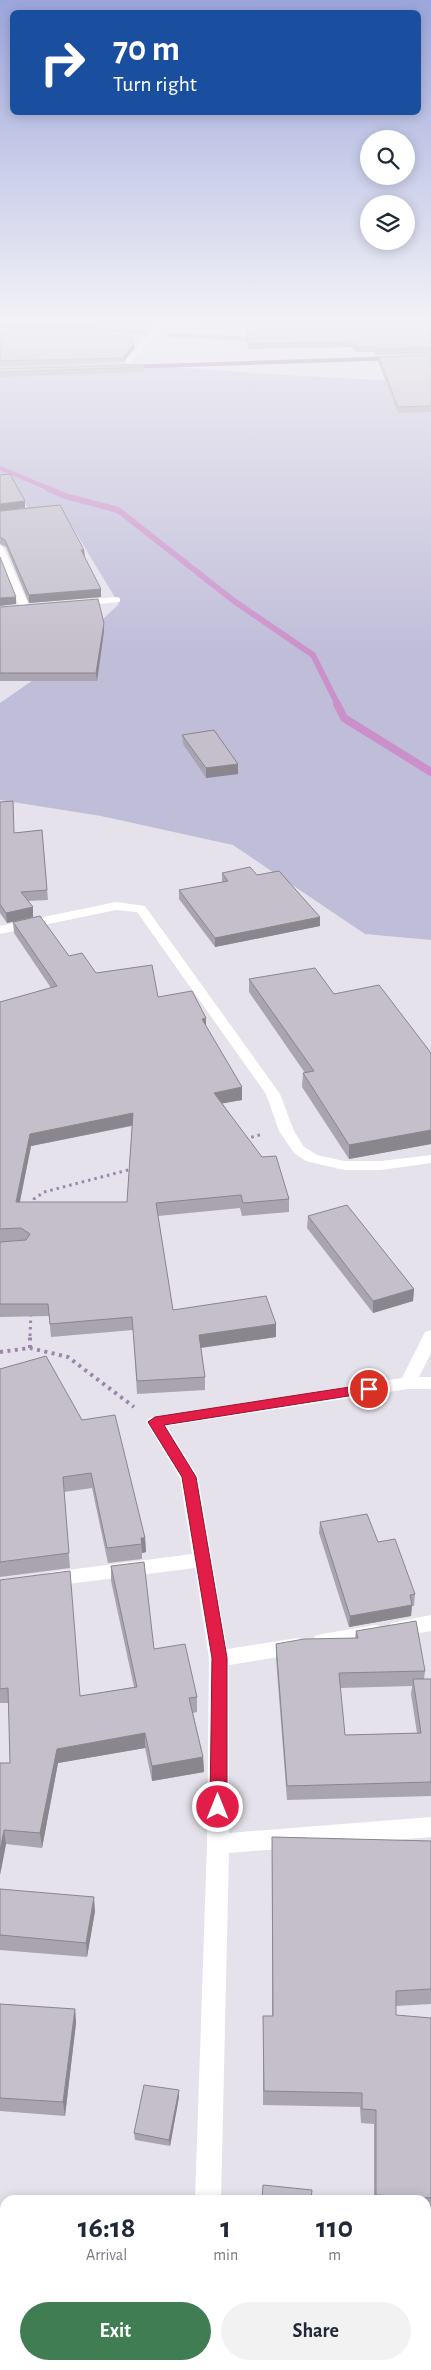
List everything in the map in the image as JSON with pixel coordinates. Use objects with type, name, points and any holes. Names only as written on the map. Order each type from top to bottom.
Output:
[{"type":"street","points":[[0,548],[25,608]]},
{"type":"street","points":[[70,604],[116,600]]},
{"type":"street","points":[[0,930],[116,906],[141,909],[273,1094],[285,1128],[298,1149],[311,1159],[336,1165],[376,1165],[431,1159]]},
{"type":"street","points":[[408,1383],[431,1336]]},
{"type":"street","points":[[208,2195],[218,1844],[219,1658],[189,1477],[155,1422],[408,1383],[431,1383]]},
{"type":"street","points":[[38,1581],[202,1560]]},
{"type":"street","points":[[219,1658],[431,1624]]},
{"type":"street","points":[[218,1844],[431,1827]]},
{"type":"path","points":[[237,1141],[285,1128]]},
{"type":"path","points":[[30,1215],[34,1199],[44,1192],[141,1167]]},
{"type":"path","points":[[30,1348],[32,1304]]},
{"type":"path","points":[[0,1352],[30,1348],[68,1357],[155,1422]]},
{"type":"shaded area","points":[[0,431],[431,431],[431,940],[365,934],[233,845],[101,816],[0,800],[0,703],[52,667],[119,604],[59,505],[28,509],[21,495],[0,483]]},
{"type":"building","points":[[10,474],[25,501],[0,504],[0,475]]},
{"type":"building","points":[[60,505],[84,550],[81,550],[101,589],[29,595],[5,540],[0,537],[0,511]]},
{"type":"building","points":[[0,557],[16,597],[0,598]]},
{"type":"building","points":[[98,599],[104,623],[96,673],[0,673],[0,607]]},
{"type":"building","points":[[214,730],[238,764],[206,768],[182,735]]},
{"type":"building","points":[[13,801],[14,833],[42,830],[47,890],[21,892],[33,907],[6,913],[0,904],[0,802]]},
{"type":"building","points":[[250,867],[257,875],[279,871],[320,917],[215,938],[179,890],[228,881],[222,873]]},
{"type":"building","points":[[40,916],[69,956],[82,953],[96,973],[152,965],[158,997],[192,991],[206,1018],[202,1019],[242,1087],[214,1093],[262,1157],[276,1156],[289,1199],[243,1203],[241,1195],[156,1203],[173,1310],[266,1296],[276,1324],[199,1335],[205,1377],[137,1381],[132,1317],[50,1324],[48,1304],[0,1304],[0,1242],[26,1240],[30,1234],[21,1228],[0,1229],[0,1002],[57,986],[13,922]],"holes":[[[133,1113],[127,1202],[16,1202],[30,1134]]]},
{"type":"building","points":[[315,968],[334,994],[379,985],[431,1053],[431,1130],[349,1145],[303,1073],[314,1071],[249,979]]},
{"type":"building","points":[[347,1205],[414,1289],[373,1301],[308,1216]]},
{"type":"building","points":[[46,1356],[82,1420],[115,1415],[145,1538],[141,1538],[142,1544],[107,1548],[91,1473],[63,1477],[69,1553],[0,1562],[0,1369]]},
{"type":"building","points":[[367,1514],[378,1542],[395,1539],[415,1594],[410,1595],[412,1605],[350,1616],[320,1522]]},
{"type":"building","points":[[144,1562],[154,1649],[185,1644],[197,1697],[189,1698],[203,1757],[152,1766],[145,1733],[57,1749],[40,1833],[4,1830],[0,1851],[0,1763],[10,1763],[8,1688],[0,1689],[0,1580],[70,1571],[80,1696],[137,1687],[111,1566]]},
{"type":"building","points":[[416,1621],[425,1671],[339,1673],[345,1735],[421,1733],[413,1679],[431,1679],[431,1782],[287,1786],[276,1644],[304,1639],[358,1638],[356,1631]]},
{"type":"building","points":[[272,1837],[431,1841],[431,1989],[396,1991],[396,2015],[431,2018],[431,2195],[376,2195],[376,2110],[362,2109],[362,2093],[264,2091],[263,2016],[273,2016]]},
{"type":"building","points":[[0,1889],[94,1897],[86,1943],[0,1935]]},
{"type":"building","points":[[0,2004],[75,2009],[63,2102],[0,2098]]},
{"type":"building","points":[[144,2085],[179,2090],[169,2140],[134,2133]]},
{"type":"building","points":[[263,2185],[312,2190],[312,2195],[262,2195]]},
{"type":"waterway","points":[[0,468],[50,489]]},
{"type":"waterway","points":[[47,488],[65,496],[118,510],[234,601],[313,655],[338,705]]},
{"type":"waterway","points":[[337,704],[344,718],[431,772]]},
{"type":"route","points":[[218,1807],[219,1658],[189,1477],[155,1422],[369,1389]]}]
